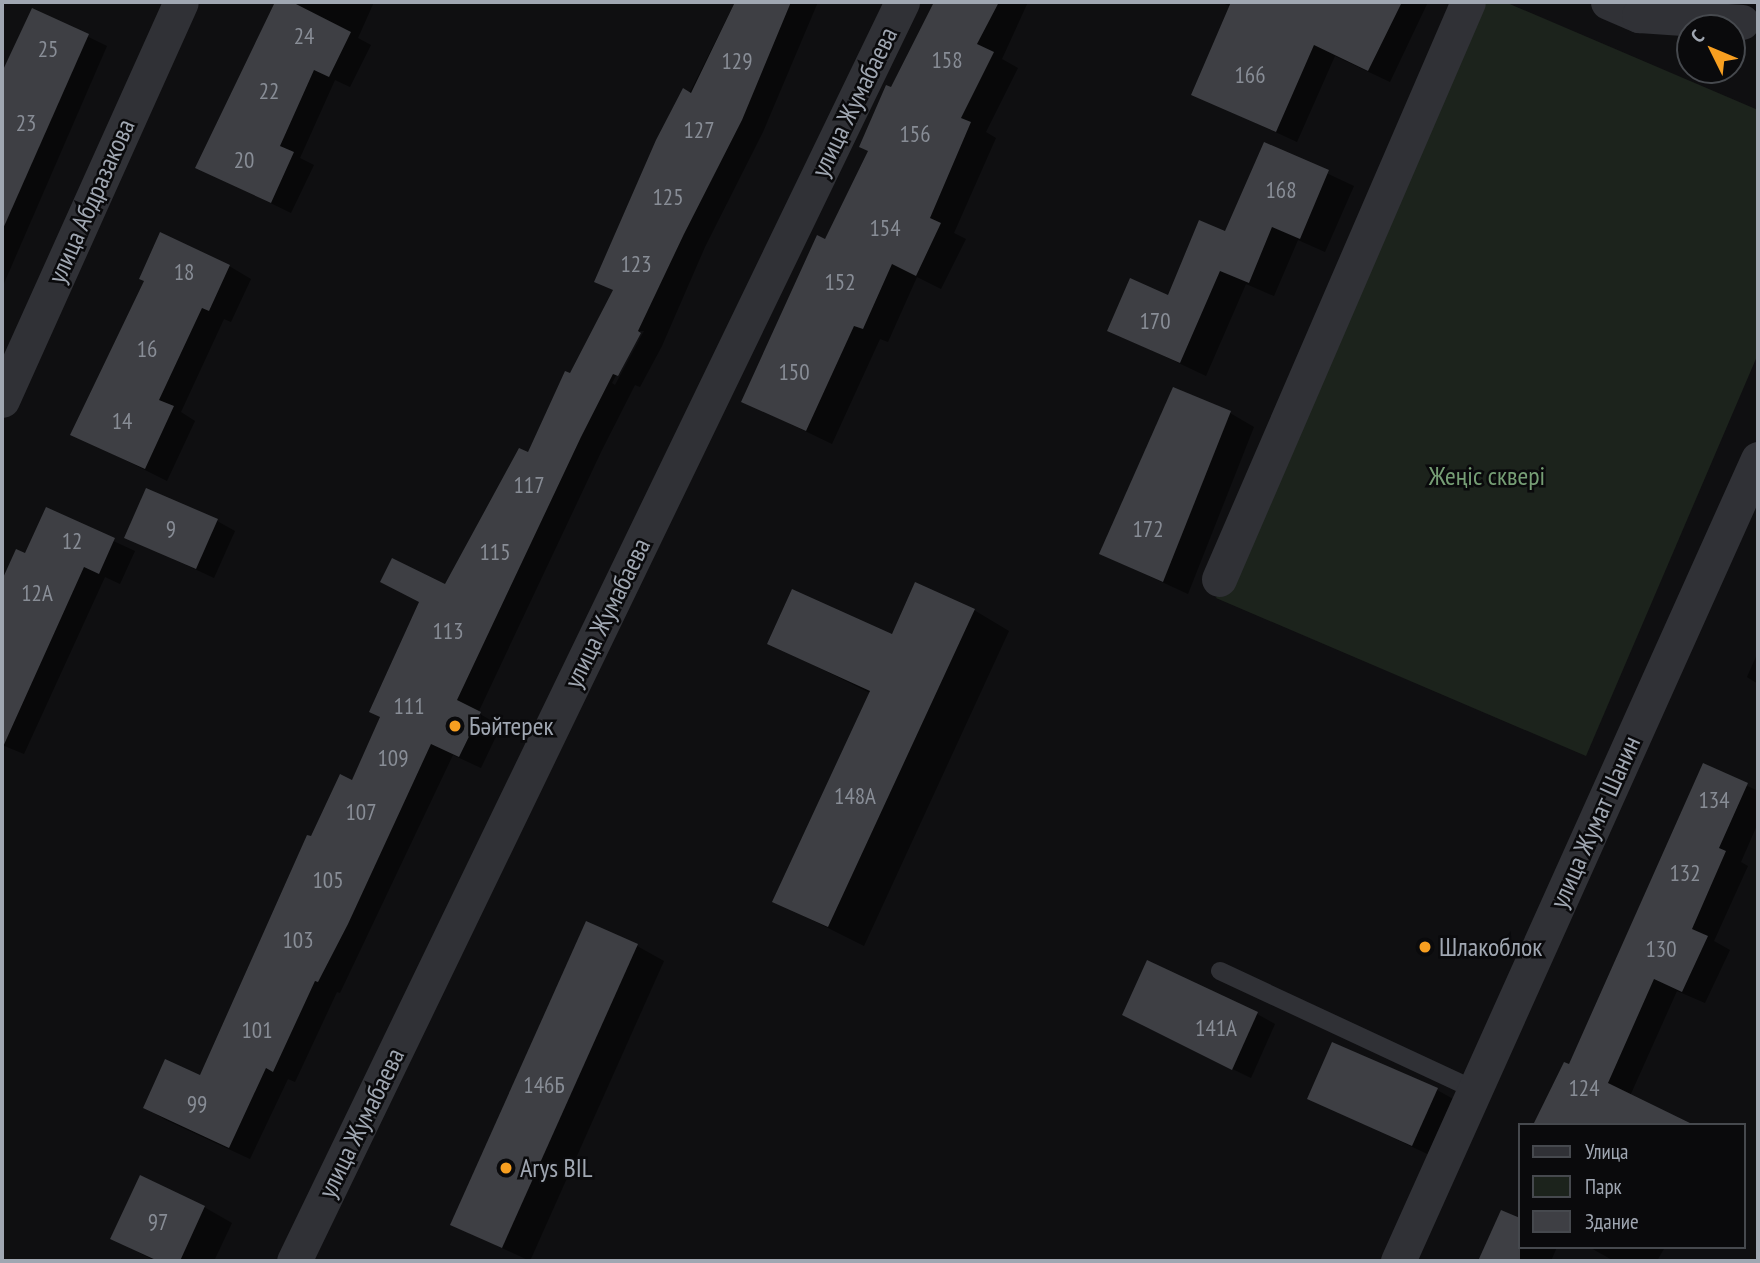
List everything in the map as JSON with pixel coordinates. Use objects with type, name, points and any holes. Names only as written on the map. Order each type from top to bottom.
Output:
[{"type":"street","name":"улица Абдразакова","points":[[2,400],[181,2]]},
{"type":"street","name":"улица Жумабаева","points":[[294,1261],[902,2]]},
{"type":"street","points":[[1219,579],[1468,2]]},
{"type":"street","points":[[1608,2],[1639,15],[1676,15]]},
{"type":"street","name":"улица Жумат Шанин","points":[[1398,1261],[1758,459]]},
{"type":"lane","points":[[1220,971],[1475,1090]]},
{"type":"green space","name":"Жеңіс сквері","points":[[1472,2],[1505,2],[1676,75],[1676,84],[1697,84],[1758,110],[1758,354],[1586,756],[1216,598]]},
{"type":"building","points":[[275,2],[292,2],[351,32],[329,77],[314,70],[280,146],[294,152],[271,203],[195,168]]},
{"type":"building","points":[[735,2],[791,2],[742,120],[638,331],[641,333],[618,376],[613,374],[581,437],[457,700],[481,712],[459,757],[431,744],[348,924],[318,982],[315,981],[273,1072],[266,1068],[229,1148],[143,1108],[165,1059],[200,1075],[307,835],[311,836],[340,774],[352,780],[380,717],[369,712],[419,602],[380,582],[392,558],[445,584],[519,448],[528,452],[565,371],[570,373],[613,290],[594,282],[656,140],[683,88],[691,93]]},
{"type":"building","points":[[934,2],[999,2],[977,44],[994,52],[961,118],[971,122],[930,218],[941,223],[916,276],[892,264],[863,329],[854,326],[806,431],[741,402],[817,235],[825,239],[868,151],[859,147],[886,85],[891,87]]},
{"type":"building","points":[[1231,2],[1402,2],[1368,71],[1314,45],[1276,132],[1191,95]]},
{"type":"building","points":[[32,8],[89,34],[2,231],[2,72]]},
{"type":"building","points":[[1264,142],[1329,170],[1300,239],[1272,227],[1249,283],[1220,271],[1180,363],[1107,331],[1130,278],[1168,295],[1199,220],[1225,231]]},
{"type":"building","points":[[160,232],[230,265],[209,311],[202,308],[159,400],[174,406],[145,469],[70,435],[144,281],[139,279]]},
{"type":"building","points":[[1173,387],[1231,411],[1163,582],[1099,554]]},
{"type":"building","points":[[146,488],[218,519],[196,569],[124,538]]},
{"type":"building","points":[[46,507],[115,538],[99,574],[84,567],[2,749],[2,580],[16,549],[25,553]]},
{"type":"building","points":[[915,582],[975,609],[828,927],[772,902],[870,691],[767,644],[792,589],[892,634]]},
{"type":"building","points":[[1703,763],[1748,783],[1719,848],[1726,851],[1692,929],[1708,936],[1682,992],[1654,979],[1608,1083],[1690,1123],[1534,1123],[1564,1062],[1569,1064]]},
{"type":"building","points":[[586,921],[638,944],[502,1248],[450,1225]]},
{"type":"building","points":[[1147,960],[1258,1012],[1232,1070],[1122,1015]]},
{"type":"building","points":[[1332,1042],[1438,1088],[1412,1146],[1307,1099]]},
{"type":"building","points":[[140,1175],[205,1206],[180,1261],[158,1261],[110,1239]]},
{"type":"building","points":[[1501,1210],[1518,1217],[1520,1261],[1478,1261]]},
{"type":"place","name":"Бәйтерек","points":[[455,726]]},
{"type":"place","name":"Шлакоблок","points":[[1425,947]]},
{"type":"place","name":"Arys BIL","points":[[506,1168]]}]
